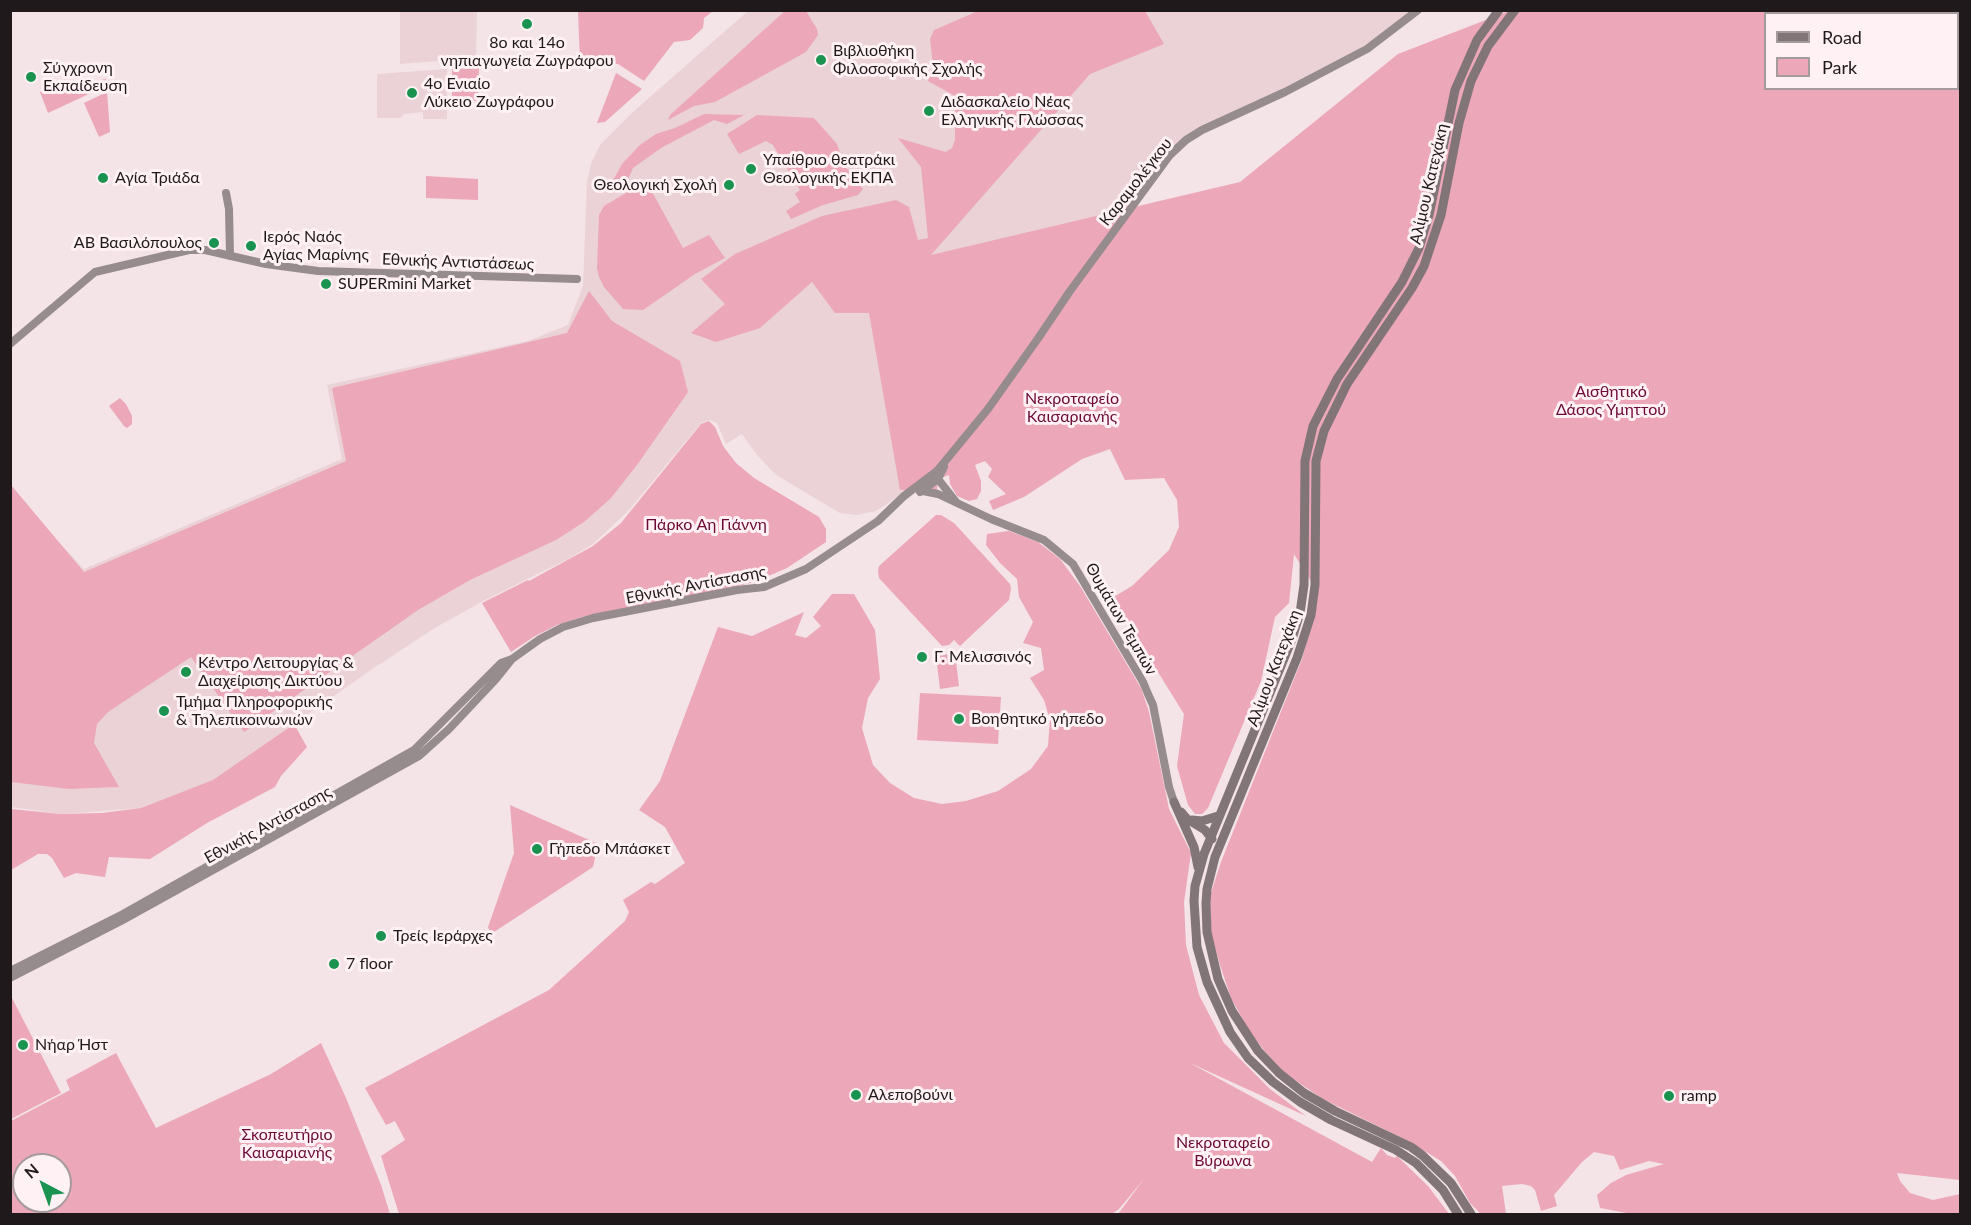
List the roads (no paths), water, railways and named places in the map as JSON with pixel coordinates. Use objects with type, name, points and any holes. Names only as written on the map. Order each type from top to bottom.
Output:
[{"type":"main road","name":"Καραμολέγκου","points":[[950,456],[988,409],[1070,291],[1164,164],[1186,140],[1367,49],[1418,10]]},
{"type":"main road","name":"Αλίμου Κατεχάκη","points":[[1457,1213],[1439,1185],[1416,1163],[1396,1150],[1331,1120],[1300,1102],[1260,1070],[1239,1046],[1215,1003],[1202,966],[1194,916],[1195,886],[1218,816],[1292,639],[1300,614],[1304,585],[1305,460],[1313,426],[1337,379],[1402,282],[1419,248],[1429,215],[1455,90],[1477,40],[1499,10]]},
{"type":"main road","name":"Αλίμου Κατεχάκη","points":[[1473,1215],[1442,1173],[1422,1155],[1411,1147],[1335,1111],[1304,1092],[1279,1073],[1249,1039],[1225,998],[1213,962],[1207,932],[1207,889],[1215,857],[1297,658],[1311,615],[1315,585],[1316,461],[1324,431],[1347,384],[1412,288],[1424,266],[1441,215],[1459,123],[1471,81],[1488,46],[1515,10]]},
{"type":"main road","points":[[226,193],[229,209],[230,256]]},
{"type":"main road","name":"Εθνικής Αντιστάσεως","points":[[10,344],[95,272],[189,250],[206,250],[266,264],[318,271],[577,279]]},
{"type":"main road","name":"Εθνικής Αντίστασης","points":[[904,496],[923,491],[950,456]]},
{"type":"main road","name":"Εθνικής Αντίστασης","points":[[10,978],[121,921],[419,756],[449,729],[512,659],[540,639],[574,623],[737,590],[764,587],[806,569],[878,521],[904,496],[934,479]]},
{"type":"main road","points":[[934,479],[938,494]]},
{"type":"main road","name":"Θυμάτων Τεμπών","points":[[934,479],[957,503],[1044,540],[1069,559],[1077,569],[1143,682],[1153,705],[1168,787],[1174,802]]},
{"type":"main road","points":[[923,491],[938,494],[957,503]]},
{"type":"main road","name":"Εθνικής Αντίστασης","points":[[10,971],[123,914],[414,750],[501,663],[512,659]]},
{"type":"main road","points":[[1174,802],[1183,814],[1211,836],[1215,857]]},
{"type":"main road","points":[[1174,802],[1194,847],[1198,873]]},
{"type":"main road","points":[[1191,820],[1202,821],[1218,816]]},
{"type":"place","name":"8ο και 14ο νηπιαγωγεία Ζωγράφου","points":[[527,24]]},
{"type":"place","name":"Βιβλιοθήκη Φιλοσοφικής Σχολής","points":[[821,60]]},
{"type":"place","name":"Σύγχρονη Εκπαίδευση","points":[[31,77]]},
{"type":"place","name":"4ο Ενιαίο Λύκειο Ζωγράφου","points":[[412,93]]},
{"type":"place","name":"Διδασκαλείο Νέας Ελληνικής Γλώσσας","points":[[929,111]]},
{"type":"place","name":"Υπαίθριο θεατράκι Θεολογικής ΕΚΠΑ","points":[[751,169]]},
{"type":"place","name":"Αγία Τριάδα","points":[[103,178]]},
{"type":"place","name":"Θεολογική Σχολή","points":[[729,185]]},
{"type":"place","name":"ΑΒ Βασιλόπουλος","points":[[214,243]]},
{"type":"place","name":"Ιερός Ναός Αγίας Μαρίνης","points":[[251,246]]},
{"type":"place","name":"SUPERmini Market","points":[[326,284]]},
{"type":"place","name":"Γ. Μελισσινός","points":[[922,657]]},
{"type":"place","name":"Κέντρο Λειτουργίας & Διαχείρισης Δικτύου","points":[[186,672]]},
{"type":"place","name":"Τμήμα Πληροφορικής & Τηλεπικοινωνιών","points":[[164,711]]},
{"type":"place","name":"Βοηθητικό γήπεδο","points":[[959,719]]},
{"type":"place","name":"Γήπεδο Μπάσκετ","points":[[537,849]]},
{"type":"place","name":"Τρείς Ιεράρχες","points":[[381,936]]},
{"type":"place","name":"7 floor","points":[[334,964]]},
{"type":"place","name":"Νήαρ Ήστ","points":[[23,1045]]},
{"type":"place","name":"Αλεποβούνι","points":[[856,1095]]},
{"type":"place","name":"ramp","points":[[1669,1096]]},
{"type":"park label","name":"Αισθητικό Δάσος Υμηττού","points":[[1611,401]]},
{"type":"park label","name":"Νεκροταφείο Καισαριανής","points":[[1072,408]]},
{"type":"park label","name":"Πάρκο Αη Γιάννη","points":[[706,525]]},
{"type":"park label","name":"Σκοπευτήριο Καισαριανής","points":[[287,1144]]},
{"type":"park label","name":"Νεκροταφείο Βύρωνα","points":[[1223,1152]]}]
